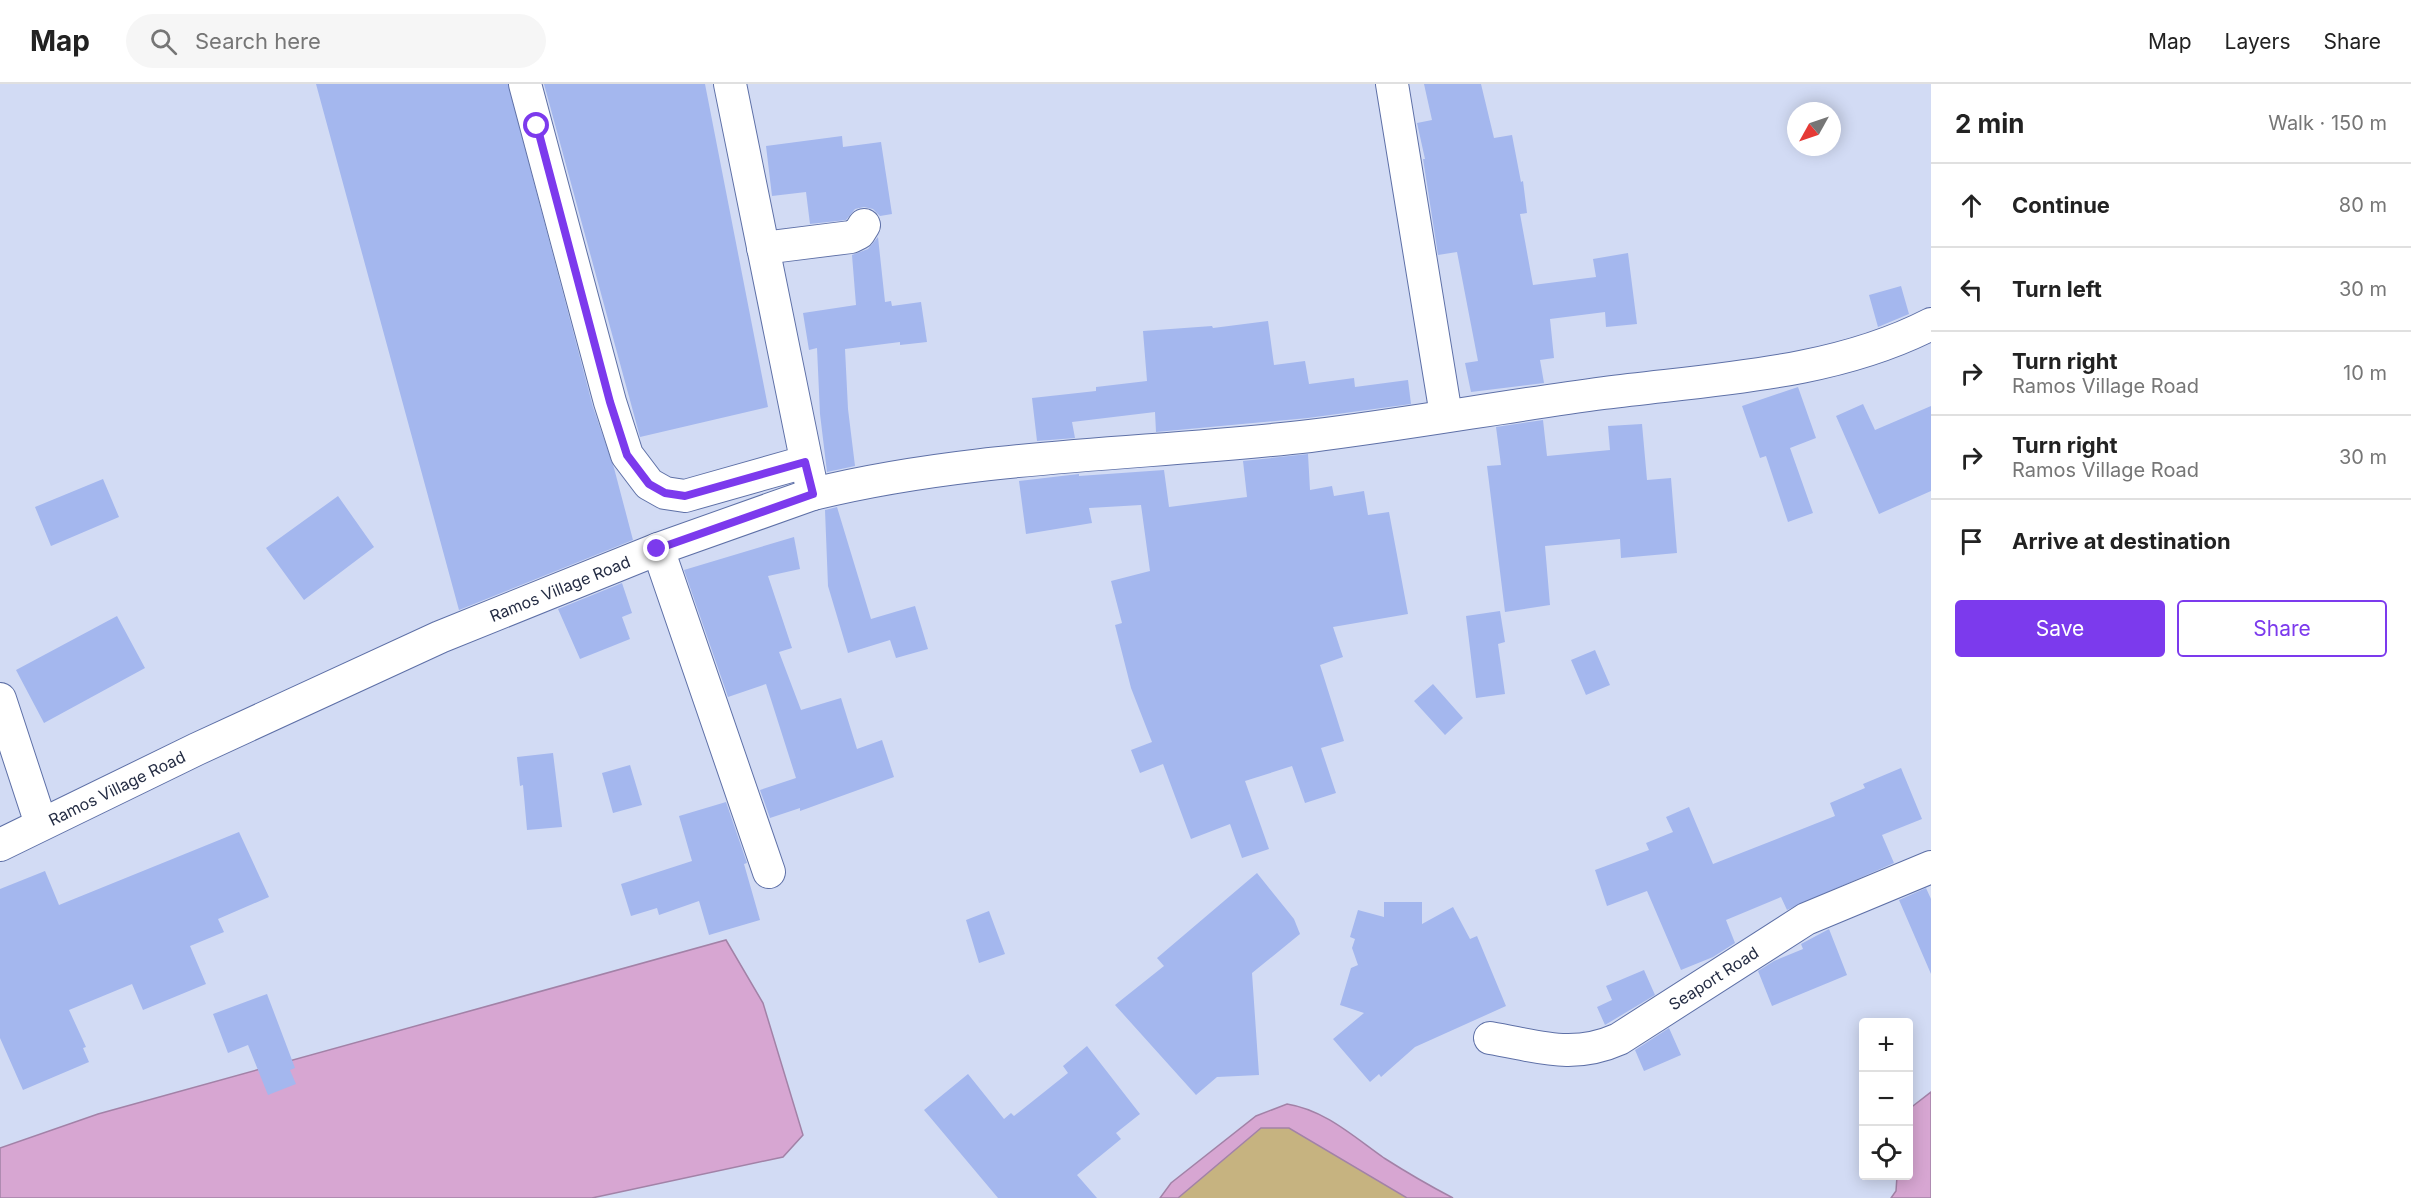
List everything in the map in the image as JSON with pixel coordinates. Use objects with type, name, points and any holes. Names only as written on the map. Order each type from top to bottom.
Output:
[{"type":"street","points":[[525,84],[610,402],[627,455],[649,484],[665,493],[685,496],[805,462]]},
{"type":"street","points":[[730,84],[813,494]]},
{"type":"street","points":[[1392,84],[1446,415]]},
{"type":"street","points":[[763,248],[851,237],[859,233],[864,225]]},
{"type":"street","name":"Ramos Village Road","points":[[0,845],[440,637],[657,549],[813,494],[864,482],[957,468],[1311,436],[1446,415],[1776,370],[1852,354],[1912,334],[1931,324]]},
{"type":"street","points":[[657,549],[769,872]]},
{"type":"street","points":[[0,699],[41,824]]},
{"type":"street","name":"Seaport Road","points":[[1490,1038],[1574,1052],[1596,1049],[1619,1039],[1806,919],[1931,867]]},
{"type":"shaded area","points":[[726,940],[763,1003],[803,1135],[783,1157],[592,1198],[0,1198],[0,1148],[98,1114]]},
{"type":"shaded area","points":[[1931,1092],[1931,1198],[1891,1198],[1896,1191],[1897,1180],[1913,1180],[1913,1106]]},
{"type":"shaded area","points":[[1287,1104],[1301,1107],[1326,1118],[1384,1158],[1453,1198],[1407,1198],[1289,1128],[1261,1128],[1178,1198],[1160,1198],[1171,1183],[1256,1116]]},
{"type":"shaded area","points":[[1261,1128],[1289,1128],[1407,1198],[1178,1198]]},
{"type":"building","points":[[316,84],[508,84],[593,407],[614,468],[633,540],[459,610]]},
{"type":"building","points":[[544,84],[705,84],[768,407],[640,437]]},
{"type":"building","points":[[1424,84],[1481,84],[1494,138],[1512,135],[1521,182],[1523,181],[1527,213],[1520,214],[1533,285],[1596,277],[1593,259],[1628,253],[1637,324],[1606,327],[1605,312],[1550,319],[1554,358],[1540,360],[1544,383],[1471,392],[1465,363],[1478,361],[1457,252],[1438,255],[1423,159],[1425,159],[1417,123],[1432,120]]},
{"type":"building","points":[[842,136],[843,147],[881,142],[892,214],[880,216],[873,209],[864,207],[855,209],[846,220],[810,224],[806,192],[772,196],[766,146]]},
{"type":"building","points":[[878,237],[885,302],[891,301],[892,306],[921,302],[927,342],[900,345],[900,342],[845,349],[848,409],[855,466],[827,472],[820,414],[817,348],[809,350],[803,313],[856,305],[852,255],[868,249]]},
{"type":"building","points":[[1901,286],[1909,314],[1878,327],[1869,295]]},
{"type":"building","points":[[1268,321],[1274,365],[1305,361],[1309,384],[1354,378],[1355,387],[1408,380],[1411,404],[1308,418],[1156,432],[1155,412],[1072,422],[1075,438],[1037,441],[1032,398],[1096,391],[1096,387],[1147,381],[1143,331],[1212,326],[1213,328]]},
{"type":"building","points":[[1798,387],[1816,438],[1790,448],[1813,513],[1788,522],[1766,456],[1760,458],[1742,406]]},
{"type":"building","points":[[1863,404],[1875,430],[1931,406],[1931,491],[1879,514],[1836,416]]},
{"type":"building","points":[[1543,420],[1547,456],[1610,450],[1608,426],[1642,424],[1647,480],[1671,478],[1677,553],[1621,558],[1620,539],[1545,546],[1550,605],[1505,612],[1487,466],[1501,465],[1496,427]]},
{"type":"building","points":[[1308,454],[1310,490],[1332,486],[1334,496],[1364,491],[1368,515],[1389,512],[1408,614],[1333,627],[1343,657],[1320,665],[1344,741],[1321,748],[1336,793],[1305,803],[1292,766],[1245,781],[1269,849],[1242,858],[1230,824],[1191,839],[1163,764],[1140,773],[1131,750],[1152,742],[1131,688],[1115,625],[1122,623],[1111,581],[1150,571],[1141,505],[1089,508],[1092,523],[1026,534],[1019,481],[1079,474],[1079,476],[1164,470],[1169,507],[1247,497],[1243,461]]},
{"type":"building","points":[[103,479],[119,517],[51,546],[35,507]]},
{"type":"building","points":[[338,496],[374,547],[304,600],[266,548]]},
{"type":"building","points":[[837,507],[871,619],[915,606],[928,649],[896,658],[890,640],[848,653],[828,586],[825,510]]},
{"type":"building","points":[[794,537],[800,569],[768,576],[792,648],[779,652],[801,710],[841,698],[857,749],[882,740],[894,777],[800,811],[800,808],[770,818],[760,790],[796,778],[766,684],[728,697],[684,570]]},
{"type":"building","points":[[622,583],[632,613],[622,617],[630,639],[580,659],[558,609]]},
{"type":"building","points":[[1500,611],[1505,642],[1498,644],[1505,694],[1476,698],[1466,616]]},
{"type":"building","points":[[117,616],[145,668],[44,723],[16,670]]},
{"type":"building","points":[[1595,650],[1610,685],[1586,695],[1571,660]]},
{"type":"building","points":[[1433,684],[1463,718],[1445,735],[1414,701]]},
{"type":"building","points":[[553,753],[562,827],[527,830],[523,785],[520,786],[517,757]]},
{"type":"building","points":[[630,765],[642,805],[613,813],[602,773]]},
{"type":"building","points":[[1901,768],[1922,819],[1882,835],[1894,863],[1787,910],[1781,897],[1726,920],[1735,943],[1713,957],[1681,970],[1647,891],[1607,906],[1595,870],[1649,850],[1646,843],[1673,832],[1666,817],[1689,807],[1713,864],[1835,816],[1830,803],[1865,788],[1863,784]]},
{"type":"building","points":[[726,802],[747,863],[744,864],[760,920],[709,935],[699,901],[659,915],[657,908],[631,916],[621,884],[692,861],[679,816]]},
{"type":"building","points":[[239,832],[269,897],[218,919],[224,932],[190,946],[206,984],[143,1010],[132,984],[69,1010],[86,1047],[83,1048],[89,1062],[23,1090],[0,1038],[0,889],[45,871],[59,905]]},
{"type":"building","points":[[1257,873],[1294,919],[1300,934],[1252,973],[1259,1075],[1217,1077],[1196,1095],[1115,1005],[1164,966],[1157,958]]},
{"type":"building","points":[[1926,888],[1931,899],[1931,974],[1899,900]]},
{"type":"building","points":[[1384,902],[1422,902],[1422,924],[1453,907],[1470,939],[1477,936],[1506,1006],[1415,1047],[1381,1077],[1379,1074],[1370,1082],[1333,1039],[1364,1013],[1340,1005],[1351,968],[1358,965],[1352,948],[1355,939],[1350,937],[1358,910],[1384,917]]},
{"type":"building","points":[[989,911],[1005,954],[979,963],[966,920]]},
{"type":"building","points":[[1829,929],[1847,975],[1772,1006],[1758,971],[1774,961],[1803,949],[1801,944]]},
{"type":"building","points":[[1644,970],[1655,995],[1605,1025],[1597,1007],[1612,1000],[1606,986]]},
{"type":"building","points":[[267,994],[295,1068],[290,1070],[296,1084],[268,1095],[248,1045],[228,1053],[213,1014]]},
{"type":"building","points":[[1669,1028],[1681,1055],[1644,1071],[1635,1050]]},
{"type":"building","points":[[1087,1046],[1140,1114],[1116,1133],[1121,1139],[1077,1175],[1097,1198],[998,1198],[924,1110],[968,1074],[1004,1119],[1011,1113],[1014,1116],[1068,1073],[1063,1066]]},
{"type":"route","points":[[537,126],[610,402],[627,455],[649,484],[665,493],[685,496],[746,481],[805,462],[813,494],[657,549]]}]
